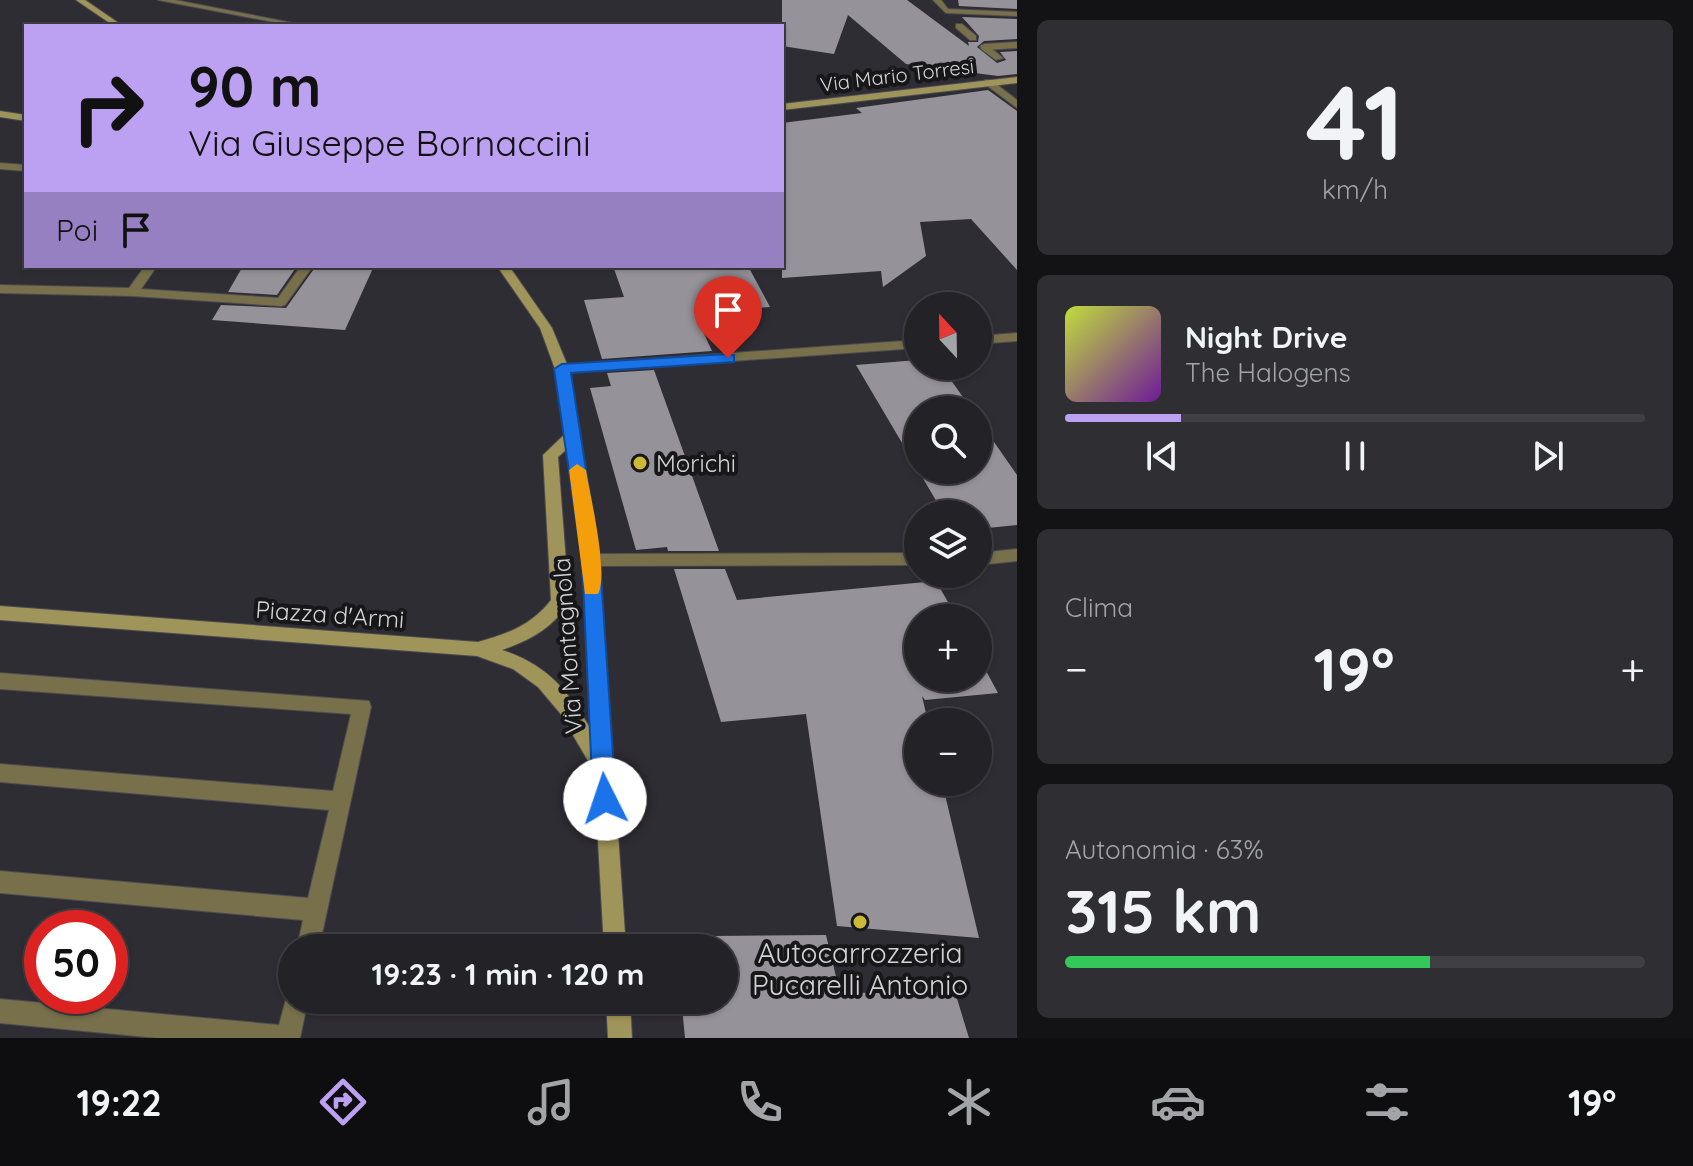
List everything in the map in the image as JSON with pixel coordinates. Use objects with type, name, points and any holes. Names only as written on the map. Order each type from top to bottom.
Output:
[{"type":"street","points":[[80,0],[116,24]]},
{"type":"street","points":[[162,0],[289,23]]},
{"type":"street","points":[[937,0],[946,11],[1017,14]]},
{"type":"street","points":[[959,26],[973,38]]},
{"type":"street","points":[[999,58],[984,47],[1017,45]]},
{"type":"street","name":"Via Mario Torresi","points":[[784,107],[1017,80]]},
{"type":"street","points":[[988,82],[1017,105]]},
{"type":"street","points":[[0,114],[24,118]]},
{"type":"street","points":[[0,166],[24,168]]},
{"type":"street","points":[[133,292],[150,268]]},
{"type":"street","points":[[0,289],[133,292],[281,302],[306,268]]},
{"type":"street","name":"Via Montagnola","points":[[504,268],[546,328],[562,369],[591,560],[614,934]]},
{"type":"street","points":[[992,339],[1017,337]]},
{"type":"street","points":[[562,369],[904,345]]},
{"type":"street","name":"Via Montagnola","points":[[477,649],[521,637],[549,619],[560,601],[550,455],[572,436]]},
{"type":"street","points":[[992,558],[1017,555]]},
{"type":"street","points":[[591,560],[904,559]]},
{"type":"street","name":"Piazza d'Armi","points":[[0,613],[477,649],[521,664],[545,683],[571,715],[603,769]]},
{"type":"street","points":[[0,681],[362,707],[311,934]]},
{"type":"street","points":[[0,773],[341,801]]},
{"type":"street","points":[[0,882],[317,910]]},
{"type":"street","points":[[0,1011],[285,1038],[292,1014]]},
{"type":"street","points":[[619,1014],[620,1038]]},
{"type":"building","points":[[782,0],[907,0],[969,46],[968,42],[978,42],[979,36],[962,17],[1017,19],[1017,39],[984,41],[977,47],[997,63],[1006,60],[1000,52],[1017,51],[1017,74],[998,76],[906,64],[848,15],[834,54],[784,46]]},
{"type":"building","points":[[958,0],[1017,0],[1017,9],[959,6]]},
{"type":"building","points":[[988,90],[1017,111],[1017,270],[971,219],[920,222],[926,256],[883,287],[881,271],[782,278],[784,123],[862,113],[856,108]]},
{"type":"building","points":[[242,268],[296,268],[277,295],[228,292]]},
{"type":"building","points":[[315,268],[373,268],[345,330],[212,320],[221,305],[286,308]]},
{"type":"building","points":[[614,268],[749,268],[770,307],[694,312],[712,351],[602,359],[584,300],[624,297]]},
{"type":"building","points":[[904,361],[904,380],[951,380],[962,396],[904,396],[904,446],[856,365]]},
{"type":"building","points":[[654,370],[719,551],[668,551],[667,547],[636,550],[590,388],[611,386],[607,373]]},
{"type":"building","points":[[992,439],[1017,475],[1017,525],[992,528],[992,500],[936,500],[926,484],[992,484]]},
{"type":"building","points":[[674,569],[725,569],[737,600],[904,584],[904,588],[940,588],[949,604],[904,604],[904,692],[992,692],[992,682],[998,693],[925,700],[922,696],[925,708],[904,708],[904,796],[945,796],[979,938],[837,926],[806,714],[721,722]]},
{"type":"building","points":[[826,935],[840,993],[955,992],[969,1038],[685,1038],[683,1014],[738,1014],[738,936]]},
{"type":"slow traffic","points":[[577,470],[591,560],[592,589]]},
{"type":"place","name":"Morichi","points":[[640,463]]},
{"type":"place","name":"Autocarrozzeria Pucarelli Antonio","points":[[860,922]]},
{"type":"route","points":[[605,799],[591,560],[562,369],[728,358]]}]
